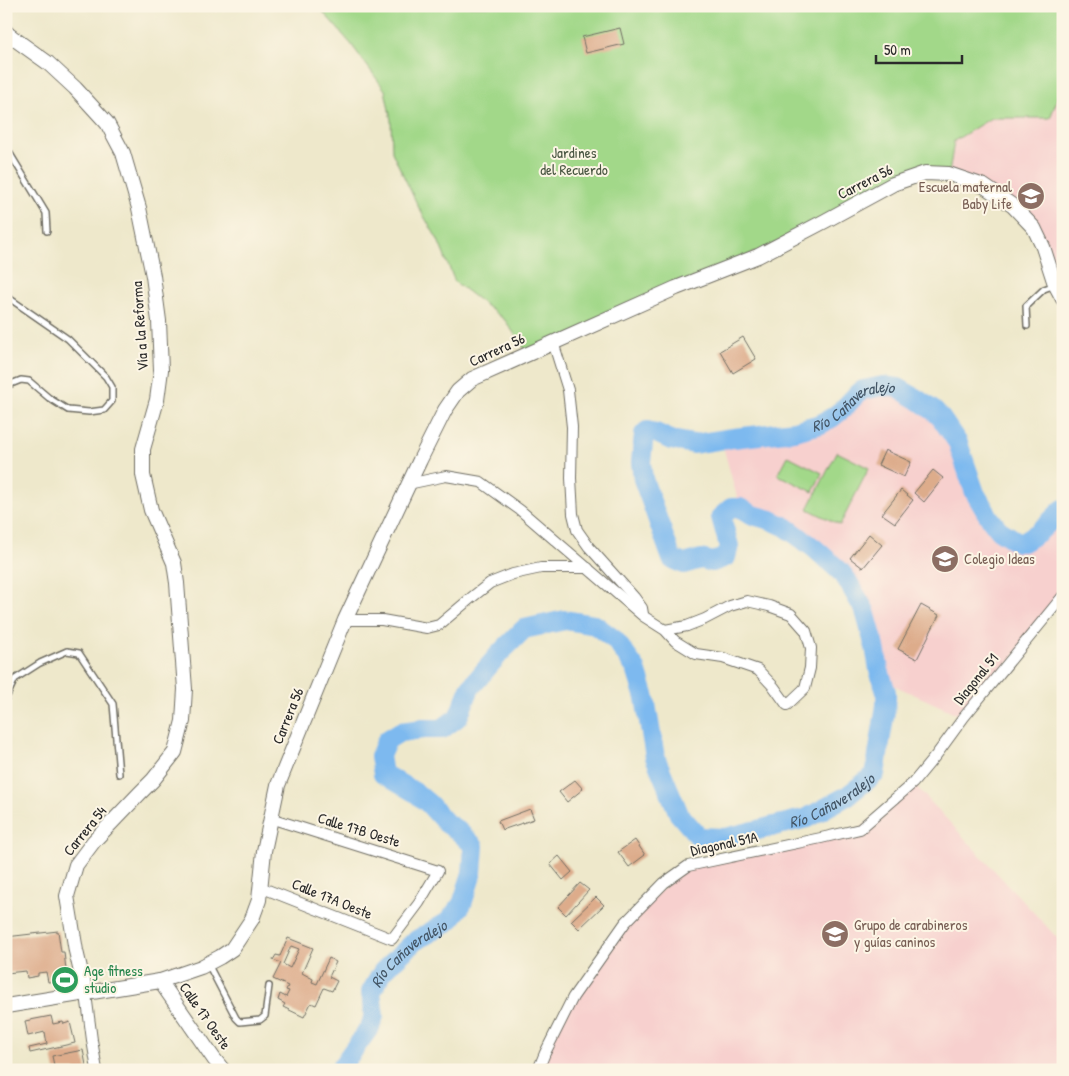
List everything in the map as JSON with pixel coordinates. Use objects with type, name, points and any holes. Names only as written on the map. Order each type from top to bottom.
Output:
[{"type":"street","name":"Vía a la Reforma","points":[[6,32],[48,63],[75,88],[107,123],[122,153],[139,208],[153,276],[159,321],[161,370],[157,400],[143,449],[143,474],[151,510],[174,563],[185,689],[183,721]]},
{"type":"street","name":"Carrera 56","points":[[6,1006],[160,981],[204,966],[232,949],[252,919],[258,900],[270,818],[278,785],[345,620],[408,484],[445,410],[458,391],[472,378],[676,288],[758,256],[894,184],[925,173],[949,174],[984,186],[1013,206],[1034,228],[1043,247],[1055,284],[1063,299]]},
{"type":"street","points":[[553,342],[568,390],[572,427],[572,505],[577,530],[589,547],[634,597],[642,608],[643,616]]},
{"type":"street","points":[[408,484],[446,476],[481,482],[520,510],[643,616],[665,630],[675,641],[696,654],[723,658],[758,670],[787,705],[805,688],[810,668],[811,648],[806,631],[791,614],[747,601],[730,606],[687,626],[665,630]]},
{"type":"street","points":[[345,620],[382,620],[427,628],[439,625],[490,583],[513,574],[541,568],[588,568]]},
{"type":"street","name":"Diagonal 51","points":[[913,783],[964,717],[1063,596]]},
{"type":"street","name":"Carrera 54","points":[[97,1070],[86,994],[76,951],[67,896],[76,865],[94,841],[153,780],[175,752],[183,721]]},
{"type":"street","name":"Diagonal 51A","points":[[538,1070],[573,998],[625,922],[664,883],[688,866],[860,829],[913,783]]},
{"type":"street","name":"Calle 17B Oeste","points":[[270,818],[438,871],[420,902],[392,939]]},
{"type":"street","name":"Calle 17A Oeste","points":[[260,887],[392,939]]},
{"type":"street","name":"Calle 17 Oeste","points":[[160,981],[223,1070]]},
{"type":"lane","points":[[6,147],[46,213],[48,231]]},
{"type":"lane","points":[[1027,326],[1026,306],[1044,289],[1055,284]]},
{"type":"lane","points":[[6,296],[68,338],[106,376],[112,387],[112,401],[104,410],[82,412],[68,410],[49,398],[29,381],[21,380],[6,386]]},
{"type":"lane","points":[[6,698],[15,679],[40,663],[67,651],[79,653],[113,704],[120,774]]},
{"type":"lane","points":[[204,966],[240,1022],[260,1020],[265,1016],[269,986]]},
{"type":"shaded area","name":"Escuela maternal Baby Life","points":[[1063,84],[1063,299],[1043,247],[1013,206],[949,174],[954,141],[991,118],[1050,118]]},
{"type":"shaded area","name":"Colegio Ideas","points":[[883,386],[898,388],[917,399],[941,418],[958,443],[975,493],[999,530],[1018,542],[1023,542],[1039,532],[1063,509],[1063,596],[964,717],[882,680],[865,611],[847,580],[840,571],[814,548],[786,527],[753,515],[740,508],[721,439],[794,431],[821,424],[843,409],[858,393],[863,390]]},
{"type":"shaded area","name":"Grupo de carabineros y guías caninos","points":[[913,783],[1063,944],[1063,1070],[538,1070],[573,997],[625,923],[688,866],[860,829]]},
{"type":"green space","name":"Jardines del Recuerdo","points":[[318,6],[1063,6],[1063,84],[1050,118],[991,118],[954,141],[949,174],[925,173],[825,221],[527,354],[505,320],[455,282],[438,240],[419,208],[392,152],[391,120],[385,90],[351,44]]},
{"type":"green space","points":[[837,452],[869,468],[840,525],[808,509]]},
{"type":"green space","points":[[788,456],[822,473],[813,492],[778,475]]},
{"type":"building","points":[[620,28],[624,44],[586,53],[582,37]]},
{"type":"building","points":[[743,337],[756,359],[733,373],[720,351]]},
{"type":"building","points":[[885,450],[911,462],[904,477],[878,465]]},
{"type":"building","points":[[933,470],[943,478],[924,502],[914,493]]},
{"type":"building","points":[[901,490],[913,500],[895,523],[882,514]]},
{"type":"building","points":[[869,534],[882,545],[863,568],[850,558]]},
{"type":"building","points":[[921,605],[939,615],[917,659],[898,649]]},
{"type":"building","points":[[575,780],[583,789],[567,802],[559,792]]},
{"type":"building","points":[[530,809],[534,819],[502,830],[498,821]]},
{"type":"building","points":[[635,840],[645,855],[629,867],[618,852]]},
{"type":"building","points":[[559,856],[572,872],[563,880],[550,864]]},
{"type":"building","points":[[580,883],[589,890],[566,915],[558,907]]},
{"type":"building","points":[[596,897],[604,905],[579,929],[571,921]]},
{"type":"building","points":[[58,931],[61,952],[64,952],[67,979],[48,982],[46,972],[27,978],[26,971],[6,973],[6,937]]},
{"type":"building","points":[[288,938],[313,948],[302,973],[313,979],[312,982],[317,984],[329,958],[336,962],[329,977],[337,981],[332,991],[324,988],[316,1005],[311,1003],[304,1017],[283,1007],[285,1004],[278,1000],[280,994],[286,997],[289,991],[286,990],[288,986],[273,979],[281,963],[273,960],[276,955],[280,956]],"holes":[[[291,946],[299,949],[290,968],[283,964]]]},
{"type":"building","points":[[51,1016],[53,1024],[70,1022],[75,1043],[30,1053],[29,1048],[47,1044],[45,1032],[28,1036],[25,1021]]},
{"type":"building","points":[[83,1050],[87,1070],[55,1070],[52,1056]]},
{"type":"waterway","name":"Río Cañaveralejo","points":[[339,1070],[370,1027],[374,1016],[371,992],[383,971],[415,941],[448,922],[462,904],[472,873],[474,846],[457,830],[446,823],[416,793],[383,774],[380,756],[387,740],[400,732],[442,729],[458,717],[470,688],[499,654],[524,629],[565,620],[595,625],[615,640],[636,669],[645,698],[655,757],[679,814],[699,837],[725,838],[807,818],[847,796],[875,774],[886,705],[886,692],[865,611],[847,580],[840,571],[814,548],[786,527],[753,515],[740,508],[731,508],[721,517],[729,546],[726,557],[713,562],[701,559],[684,564],[672,559],[643,479],[641,462],[644,434],[647,431],[671,440],[694,444],[794,431],[821,424],[833,417],[863,390],[883,386],[898,388],[917,399],[941,418],[958,443],[975,493],[999,530],[1018,542],[1023,542],[1039,532],[1063,509]]},
{"type":"place","name":"Escuela maternal Baby Life","points":[[1031,196]]},
{"type":"place","name":"Colegio Ideas","points":[[945,559]]},
{"type":"place","name":"Grupo de carabineros y guías caninos","points":[[835,934]]},
{"type":"place","name":"Age fitness studio","points":[[65,980]]}]
